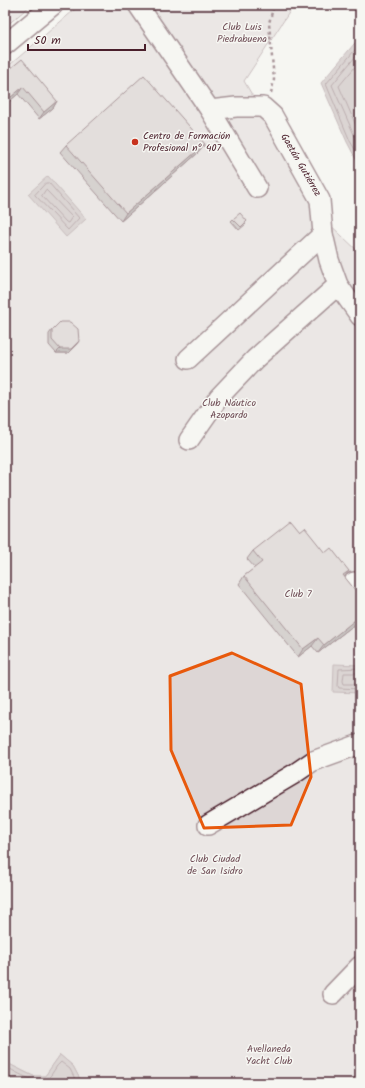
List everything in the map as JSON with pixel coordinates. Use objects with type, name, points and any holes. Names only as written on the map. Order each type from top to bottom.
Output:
[{"type":"street","points":[[5,45],[53,5]]},
{"type":"street","points":[[138,5],[210,110],[257,188]]},
{"type":"street","points":[[210,110],[236,107],[263,107]]},
{"type":"street","name":"Gaetán Gutiérrez","points":[[263,107],[273,116],[320,200],[323,234],[329,260],[349,292],[360,316]]},
{"type":"street","points":[[188,359],[323,234]]},
{"type":"street","points":[[189,440],[219,397],[255,359],[349,292]]},
{"type":"street","points":[[208,825],[294,774],[313,761],[360,744]]},
{"type":"street","points":[[333,994],[360,966]]},
{"type":"path","points":[[263,107],[271,94],[274,80],[269,22],[274,5]]},
{"type":"highlighted area","points":[[232,653],[301,684],[311,777],[291,825],[204,828],[171,750],[170,676]]},
{"type":"green space","points":[[5,5],[31,5],[5,27]]},
{"type":"green space","points":[[80,5],[294,5],[244,81],[324,219],[360,253],[360,1083],[82,1083],[73,1066],[60,1055],[45,1076],[33,1076],[5,1062],[5,69]]},
{"type":"water","points":[[360,37],[360,167],[347,142],[321,83]]},
{"type":"water","points":[[48,176],[86,219],[66,237],[28,194]]},
{"type":"water","points":[[334,664],[360,665],[360,693],[333,692]]},
{"type":"water","points":[[60,1055],[73,1066],[82,1083],[5,1083],[5,1062],[33,1076],[45,1076]]},
{"type":"building","points":[[22,59],[57,101],[44,112],[23,87],[5,102],[5,73]]},
{"type":"building","points":[[144,75],[205,144],[126,213],[66,145]]},
{"type":"building","points":[[240,213],[247,221],[241,227],[233,219]]},
{"type":"building","points":[[60,322],[70,322],[78,329],[79,341],[71,349],[60,349],[52,340],[52,330]]},
{"type":"building","points":[[291,521],[300,532],[305,528],[325,553],[331,548],[349,571],[343,575],[360,596],[360,603],[358,605],[360,608],[360,616],[324,645],[318,638],[303,649],[244,576],[262,562],[253,551]]},
{"type":"place","name":"Centro de Formación Profesional nº 407","points":[[135,142]]},
{"type":"park label","name":"Club Luis Piedrabuena","points":[[242,32]]},
{"type":"park label","name":"Club Náutico Azopardo","points":[[229,408]]},
{"type":"park label","name":"Club 7","points":[[298,594]]},
{"type":"park label","name":"Club Ciudad de San Isidro","points":[[215,864]]},
{"type":"park label","name":"Avellaneda Yacht Club","points":[[269,1054]]}]
